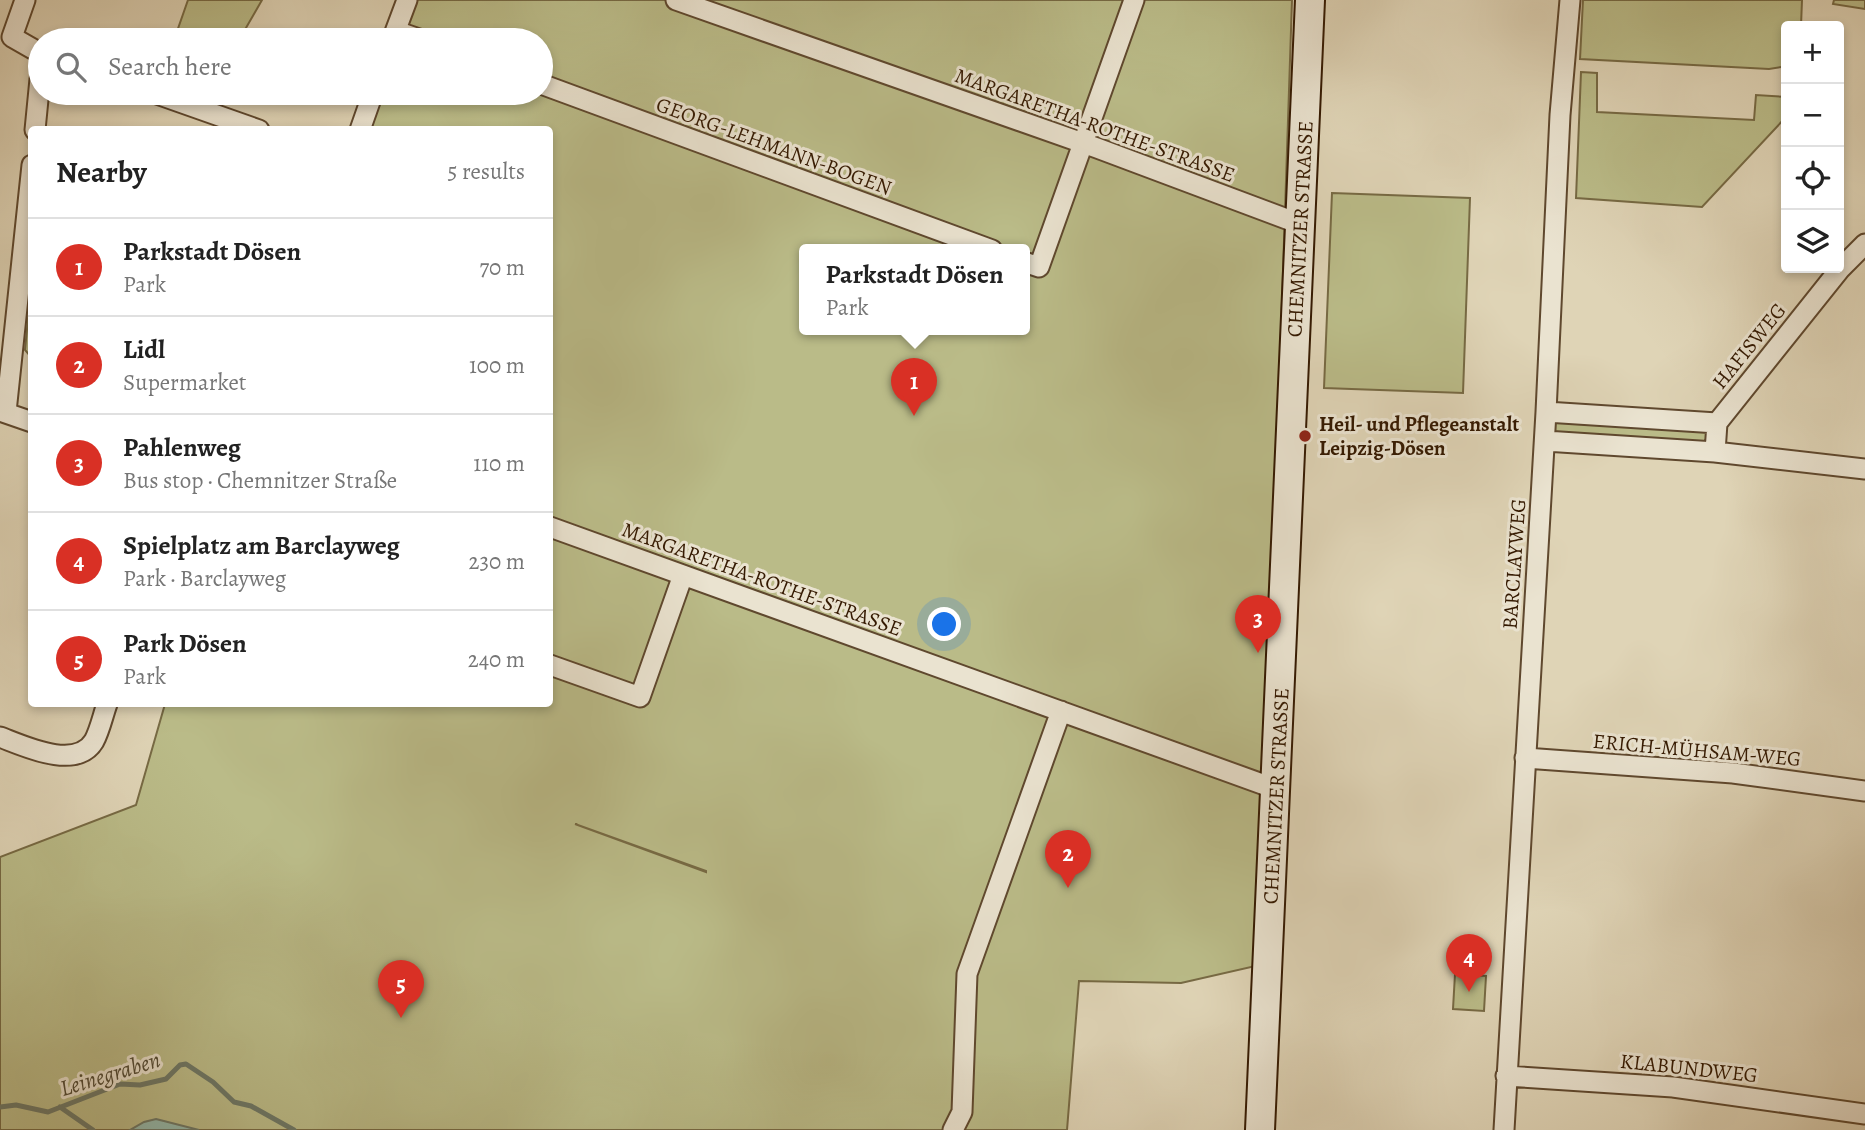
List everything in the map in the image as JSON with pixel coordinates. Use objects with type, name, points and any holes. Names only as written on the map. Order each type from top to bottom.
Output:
[{"type":"main road","name":"CHEMNITZER STRASSE","points":[[1261,1130],[1310,0]]},
{"type":"street","points":[[25,0],[12,37],[28,46]]},
{"type":"street","points":[[397,28],[407,0]]},
{"type":"street","name":"MARGARETHA-ROTHE-STRASSE","points":[[676,0],[1084,144],[1300,224]]},
{"type":"street","points":[[1032,264],[1084,144],[1134,0]]},
{"type":"street","name":"BARCLAYWEG","points":[[1504,1130],[1545,440],[1560,115],[1570,0]]},
{"type":"street","name":"GEORG-LEHMANN-BOGEN","points":[[553,88],[976,244]]},
{"type":"street","points":[[35,126],[37,105]]},
{"type":"street","points":[[187,105],[248,126]]},
{"type":"street","points":[[361,126],[369,105]]},
{"type":"street","points":[[28,199],[3,412],[28,421]]},
{"type":"street","name":"HAFISWEG","points":[[1715,452],[1717,423],[1840,269],[1865,244]]},
{"type":"street","points":[[1546,412],[1717,423]]},
{"type":"street","points":[[1545,440],[1715,452],[1865,469]]},
{"type":"street","name":"MARGARETHA-ROTHE-STRASSE","points":[[553,528],[1276,789]]},
{"type":"street","points":[[553,666],[640,697],[683,575]]},
{"type":"street","points":[[0,737],[51,755],[68,755],[83,751],[93,743],[106,707]]},
{"type":"street","points":[[953,1130],[962,1112],[967,974],[1061,711]]},
{"type":"street","name":"ERICH-MÜHSAM-WEG","points":[[1525,758],[1732,773],[1865,791]]},
{"type":"street","name":"KLABUNDWEG","points":[[1506,1076],[1673,1087],[1865,1114]]},
{"type":"green space","points":[[188,0],[262,0],[246,28],[178,28]]},
{"type":"green space","points":[[404,0],[1292,0],[1260,965],[1181,983],[1079,981],[1067,1130],[0,1130],[0,857],[136,805],[164,707],[553,707],[553,126],[359,126],[367,105],[553,105],[553,28],[394,28]],"holes":[[[575,824],[706,871],[706,872]]]},
{"type":"green space","points":[[1583,0],[1802,0],[1801,21],[1781,21],[1781,67],[1769,69],[1580,59]]},
{"type":"green space","points":[[1834,0],[1865,0],[1865,9],[1833,4]]},
{"type":"green space","points":[[1581,72],[1597,73],[1597,112],[1754,120],[1756,95],[1781,97],[1781,122],[1702,207],[1576,198]]},
{"type":"green space","points":[[1332,193],[1470,198],[1463,393],[1324,388]]},
{"type":"green space","points":[[28,319],[28,354],[25,350]]},
{"type":"green space","points":[[1546,412],[1717,423],[1715,452],[1545,441]]},
{"type":"green space","points":[[1455,974],[1486,976],[1484,1011],[1453,1009]]},
{"type":"water","points":[[156,1119],[199,1130],[130,1130]]},
{"type":"waterway","name":"Leinegraben","points":[[0,1107],[16,1105],[48,1112],[120,1084],[140,1085],[166,1079],[180,1065],[186,1064],[213,1082],[234,1102],[251,1106],[294,1130]]},
{"type":"waterway","points":[[60,1107],[93,1130]]},
{"type":"place","name":"Parkstadt Dösen","points":[[914,416]]},
{"type":"place","name":"Heil- und Pflegeanstalt Leipzig-Dösen","points":[[1305,436]]},
{"type":"place","name":"Pahlenweg","points":[[1258,653]]},
{"type":"place","name":"Lidl","points":[[1068,888]]},
{"type":"place","name":"Spielplatz am Barclayweg","points":[[1469,992]]},
{"type":"place","name":"Park Dösen","points":[[401,1018]]}]
